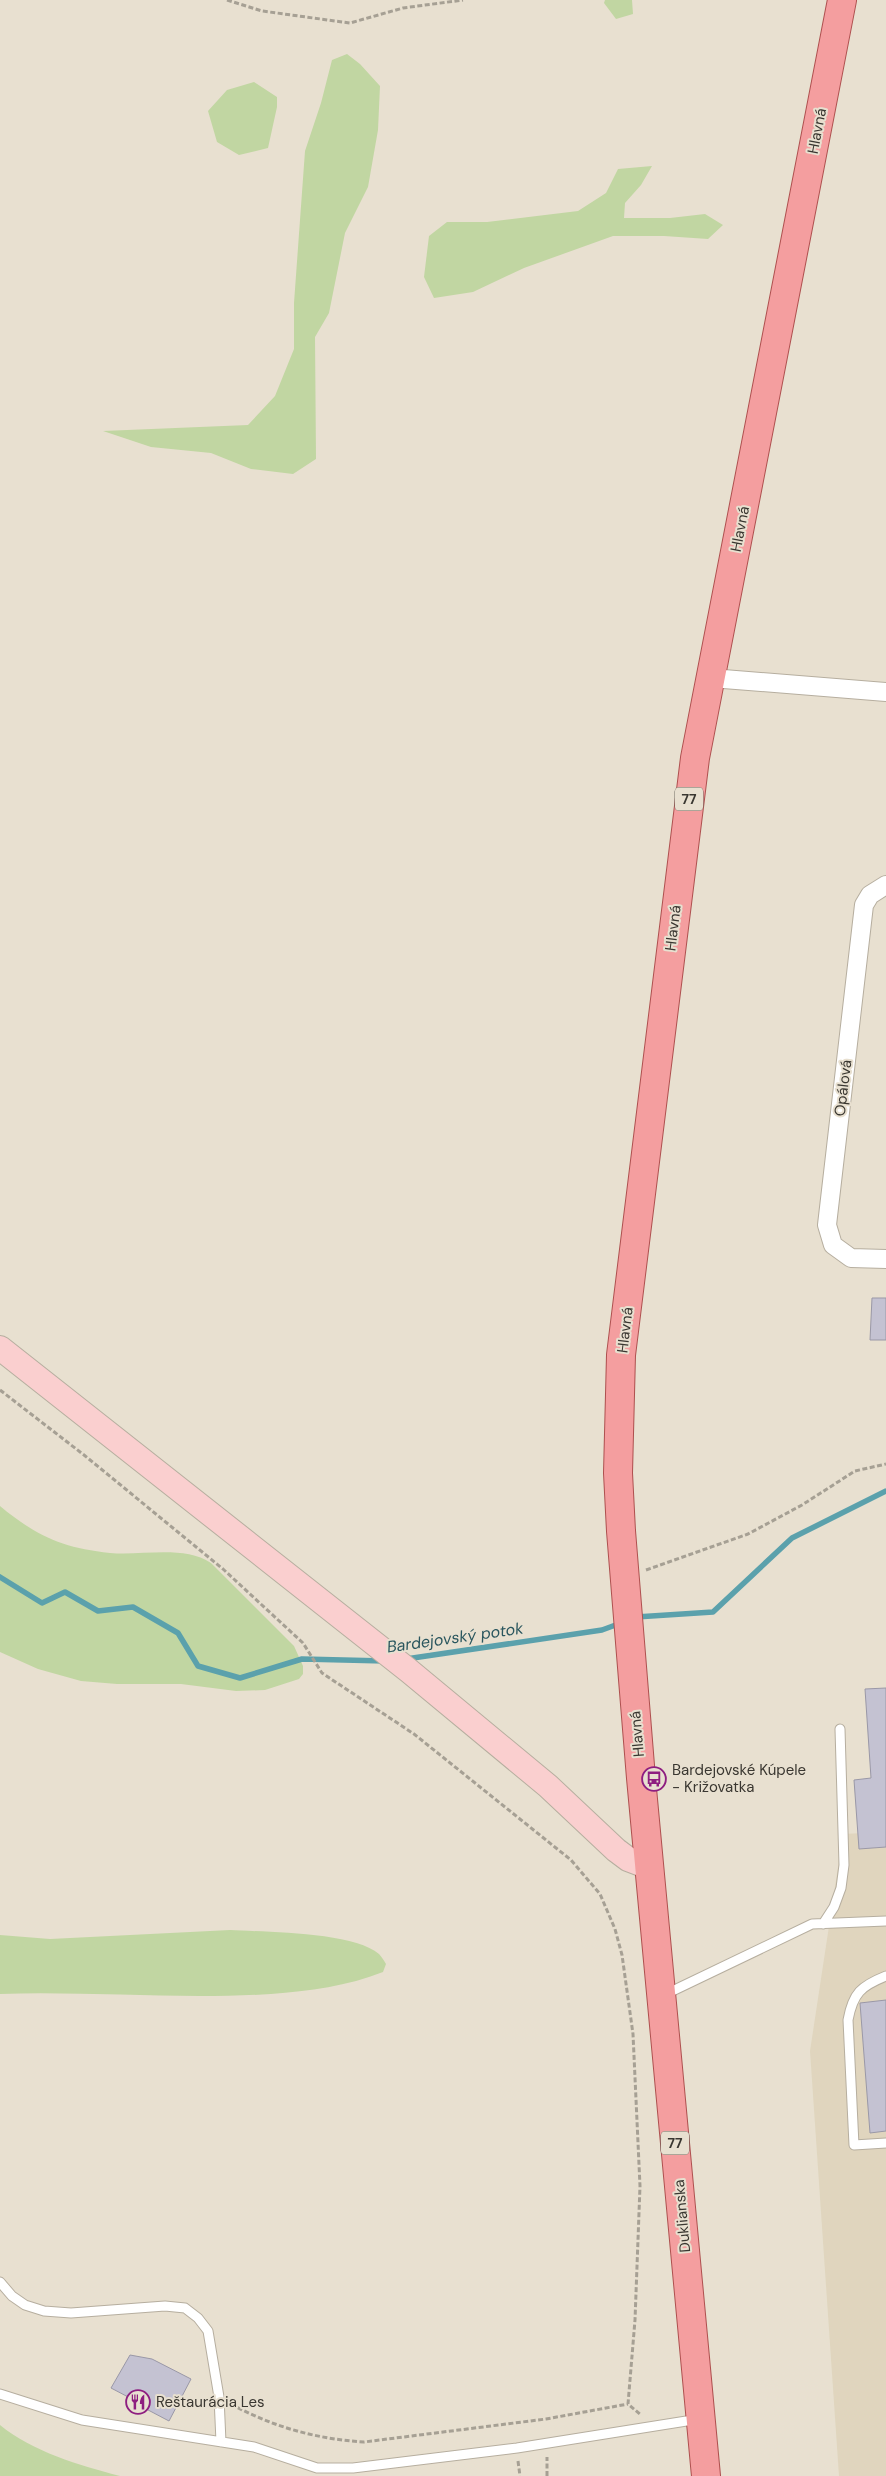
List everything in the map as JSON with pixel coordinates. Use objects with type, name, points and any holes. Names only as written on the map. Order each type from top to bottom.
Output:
[{"type":"main road","name":"Hlavná","points":[[649,1867],[624,1577],[618,1474],[621,1355],[695,758],[842,0]]},
{"type":"main road","name":"Duklianska","points":[[649,1867],[706,2476]]},
{"type":"street","points":[[711,678],[886,692]]},
{"type":"street","name":"Opálová","points":[[886,885],[870,895],[864,905],[827,1226],[833,1246],[851,1258],[886,1259]]},
{"type":"street","points":[[0,1348],[408,1670],[548,1786],[616,1850],[628,1859],[649,1867]]},
{"type":"lane","points":[[823,1924],[834,1907],[841,1888],[844,1865],[840,1729]]},
{"type":"lane","points":[[661,1996],[687,1986],[812,1924],[886,1921]]},
{"type":"lane","points":[[886,1976],[867,1984],[851,2003],[848,2020],[854,2145],[886,2143]]},
{"type":"lane","points":[[0,2282],[12,2296],[25,2305],[44,2311],[70,2313],[165,2306],[185,2308],[198,2318],[208,2331],[219,2398],[220,2442]]},
{"type":"lane","points":[[0,2394],[82,2420],[254,2447],[317,2468],[353,2468],[656,2427],[701,2419]]},
{"type":"path","points":[[226,0],[262,11],[350,23],[403,8],[463,0]]},
{"type":"path","points":[[0,1390],[84,1455],[224,1569],[304,1643],[322,1673],[414,1734],[571,1860],[600,1894],[608,1910],[622,1955],[631,2014],[639,2177],[635,2320],[628,2404]]},
{"type":"path","points":[[624,1577],[748,1534],[802,1504],[855,1471],[886,1464]]},
{"type":"path","points":[[219,2398],[269,2422],[314,2436],[364,2442],[546,2419],[628,2404],[656,2427]]},
{"type":"path","points":[[546,2419],[546,2427]]},
{"type":"path","points":[[547,2461],[547,2475]]},
{"type":"shaded area","points":[[886,1832],[886,2476],[839,2476],[810,2051],[843,1834]]},
{"type":"green space","points":[[605,0],[632,0],[633,14],[616,19],[604,3]]},
{"type":"green space","points":[[347,54],[360,64],[380,86],[378,130],[368,187],[345,233],[329,313],[315,337],[316,459],[293,474],[251,469],[211,453],[151,447],[103,431],[248,425],[275,396],[294,349],[294,303],[305,151],[321,103],[332,60]]},
{"type":"green space","points":[[254,82],[277,97],[277,107],[268,148],[239,155],[217,142],[208,111],[227,90]]},
{"type":"green space","points":[[652,166],[641,185],[625,203],[624,218],[670,218],[705,214],[723,225],[708,239],[664,236],[613,236],[524,268],[473,292],[434,298],[424,277],[429,236],[447,222],[487,222],[578,211],[606,193],[618,169]]},
{"type":"green space","points":[[0,1506],[38,1533],[78,1548],[122,1554],[162,1552],[188,1554],[211,1563],[294,1646],[303,1666],[303,1674],[299,1679],[265,1690],[236,1691],[181,1684],[117,1684],[81,1681],[38,1669],[0,1652]]},
{"type":"green space","points":[[230,1930],[308,1934],[350,1941],[379,1954],[386,1964],[383,1972],[356,1981],[314,1989],[271,1994],[203,1996],[0,1994],[0,1935],[50,1939]]},
{"type":"green space","points":[[0,2425],[27,2443],[42,2450],[73,2462],[120,2476],[0,2476]]},
{"type":"building","points":[[872,1298],[886,1298],[886,1340],[870,1340]]},
{"type":"building","points":[[886,1688],[886,1847],[859,1849],[854,1780],[871,1778],[865,1689]]},
{"type":"building","points":[[886,2000],[886,2131],[870,2133],[860,2003]]},
{"type":"building","points":[[130,2355],[152,2359],[191,2379],[169,2421],[111,2388]]},
{"type":"waterway","name":"Bardejovský potok","points":[[636,1617],[713,1612],[792,1538],[886,1491]]},
{"type":"waterway","name":"Bardejovský potok","points":[[0,1577],[42,1603],[65,1592],[98,1611],[133,1607],[178,1633],[198,1666],[240,1678],[302,1659],[385,1661]]},
{"type":"waterway","name":"Bardejovský potok","points":[[406,1659],[602,1630],[621,1623]]},
{"type":"place","name":"Bardejovské Kúpele - Križovatka","points":[[654,1779]]},
{"type":"place","name":"Reštaurácia Les","points":[[138,2402]]}]
